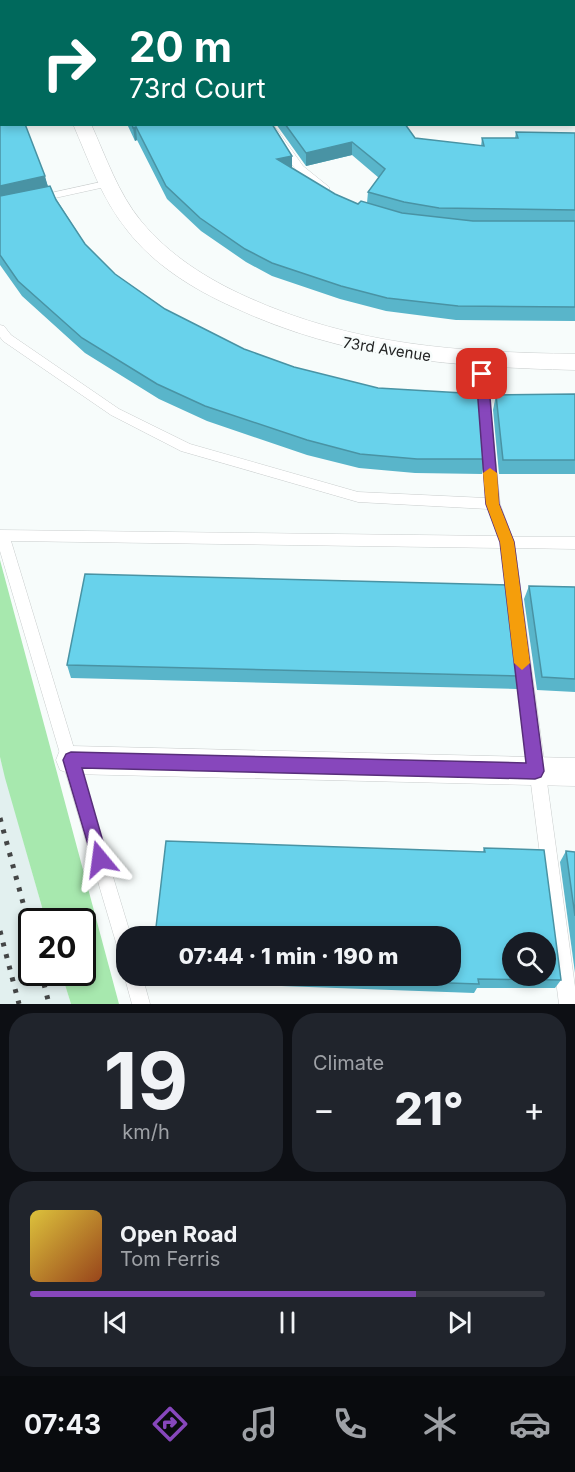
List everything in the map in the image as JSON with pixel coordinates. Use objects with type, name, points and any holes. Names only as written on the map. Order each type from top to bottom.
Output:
[{"type":"street","name":"73rd Avenue","points":[[83,126],[122,210],[144,237],[169,260],[200,282],[242,304],[284,324],[336,340],[424,356],[575,362]]},
{"type":"street","points":[[71,760],[575,772]]},
{"type":"lane","points":[[269,126],[298,168],[335,196]]},
{"type":"lane","points":[[21,202],[110,183]]},
{"type":"lane","points":[[0,329],[7,338],[115,412],[186,448],[358,497],[492,504]]},
{"type":"lane","points":[[481,360],[492,504],[507,542],[567,1004]]},
{"type":"lane","points":[[119,926],[2,536],[575,543]]},
{"type":"lane","points":[[136,986],[141,1004]]},
{"type":"shaded area","points":[[0,757],[42,908],[18,908],[18,986],[65,986],[71,1004],[0,1004]]},
{"type":"green space","points":[[0,560],[93,908],[42,908],[0,757]]},
{"type":"green space","points":[[96,918],[119,1004],[71,1004],[65,986],[96,986]]},
{"type":"building","points":[[0,126],[26,126],[45,176],[0,186]]},
{"type":"building","points":[[132,126],[273,126],[292,156],[277,159],[335,194],[358,204],[361,201],[402,213],[473,221],[575,221],[575,307],[458,306],[387,298],[341,286],[272,263],[245,249],[200,218],[166,186],[136,127]]},
{"type":"building","points":[[286,126],[406,126],[415,138],[484,146],[482,138],[518,138],[516,132],[575,133],[575,210],[439,208],[404,202],[368,192],[385,169],[352,142],[306,153]]},
{"type":"building","points":[[50,186],[56,200],[85,244],[115,274],[165,309],[244,349],[294,367],[378,388],[480,394],[485,459],[417,459],[360,454],[307,440],[205,406],[157,384],[82,338],[18,281],[0,255],[0,196]]},
{"type":"building","points":[[575,394],[575,460],[503,460],[496,395]]},
{"type":"building","points":[[85,574],[509,585],[521,676],[67,665]]},
{"type":"building","points":[[529,586],[575,587],[575,679],[542,677]]},
{"type":"building","points":[[166,841],[485,852],[484,848],[544,850],[555,932],[502,932],[502,979],[478,979],[479,984],[461,983],[461,926],[156,926]]},
{"type":"building","points":[[566,851],[575,852],[575,916]]},
{"type":"building","points":[[556,942],[561,980],[556,980]]},
{"type":"railway","points":[[0,818],[24,908]]},
{"type":"railway","points":[[0,931],[19,1004]]},
{"type":"railway","points":[[44,986],[49,1004]]},
{"type":"slow traffic","points":[[490,473],[492,504],[507,542],[522,663]]},
{"type":"route","points":[[100,859],[71,760],[535,771],[507,542],[492,504],[482,374]]}]
